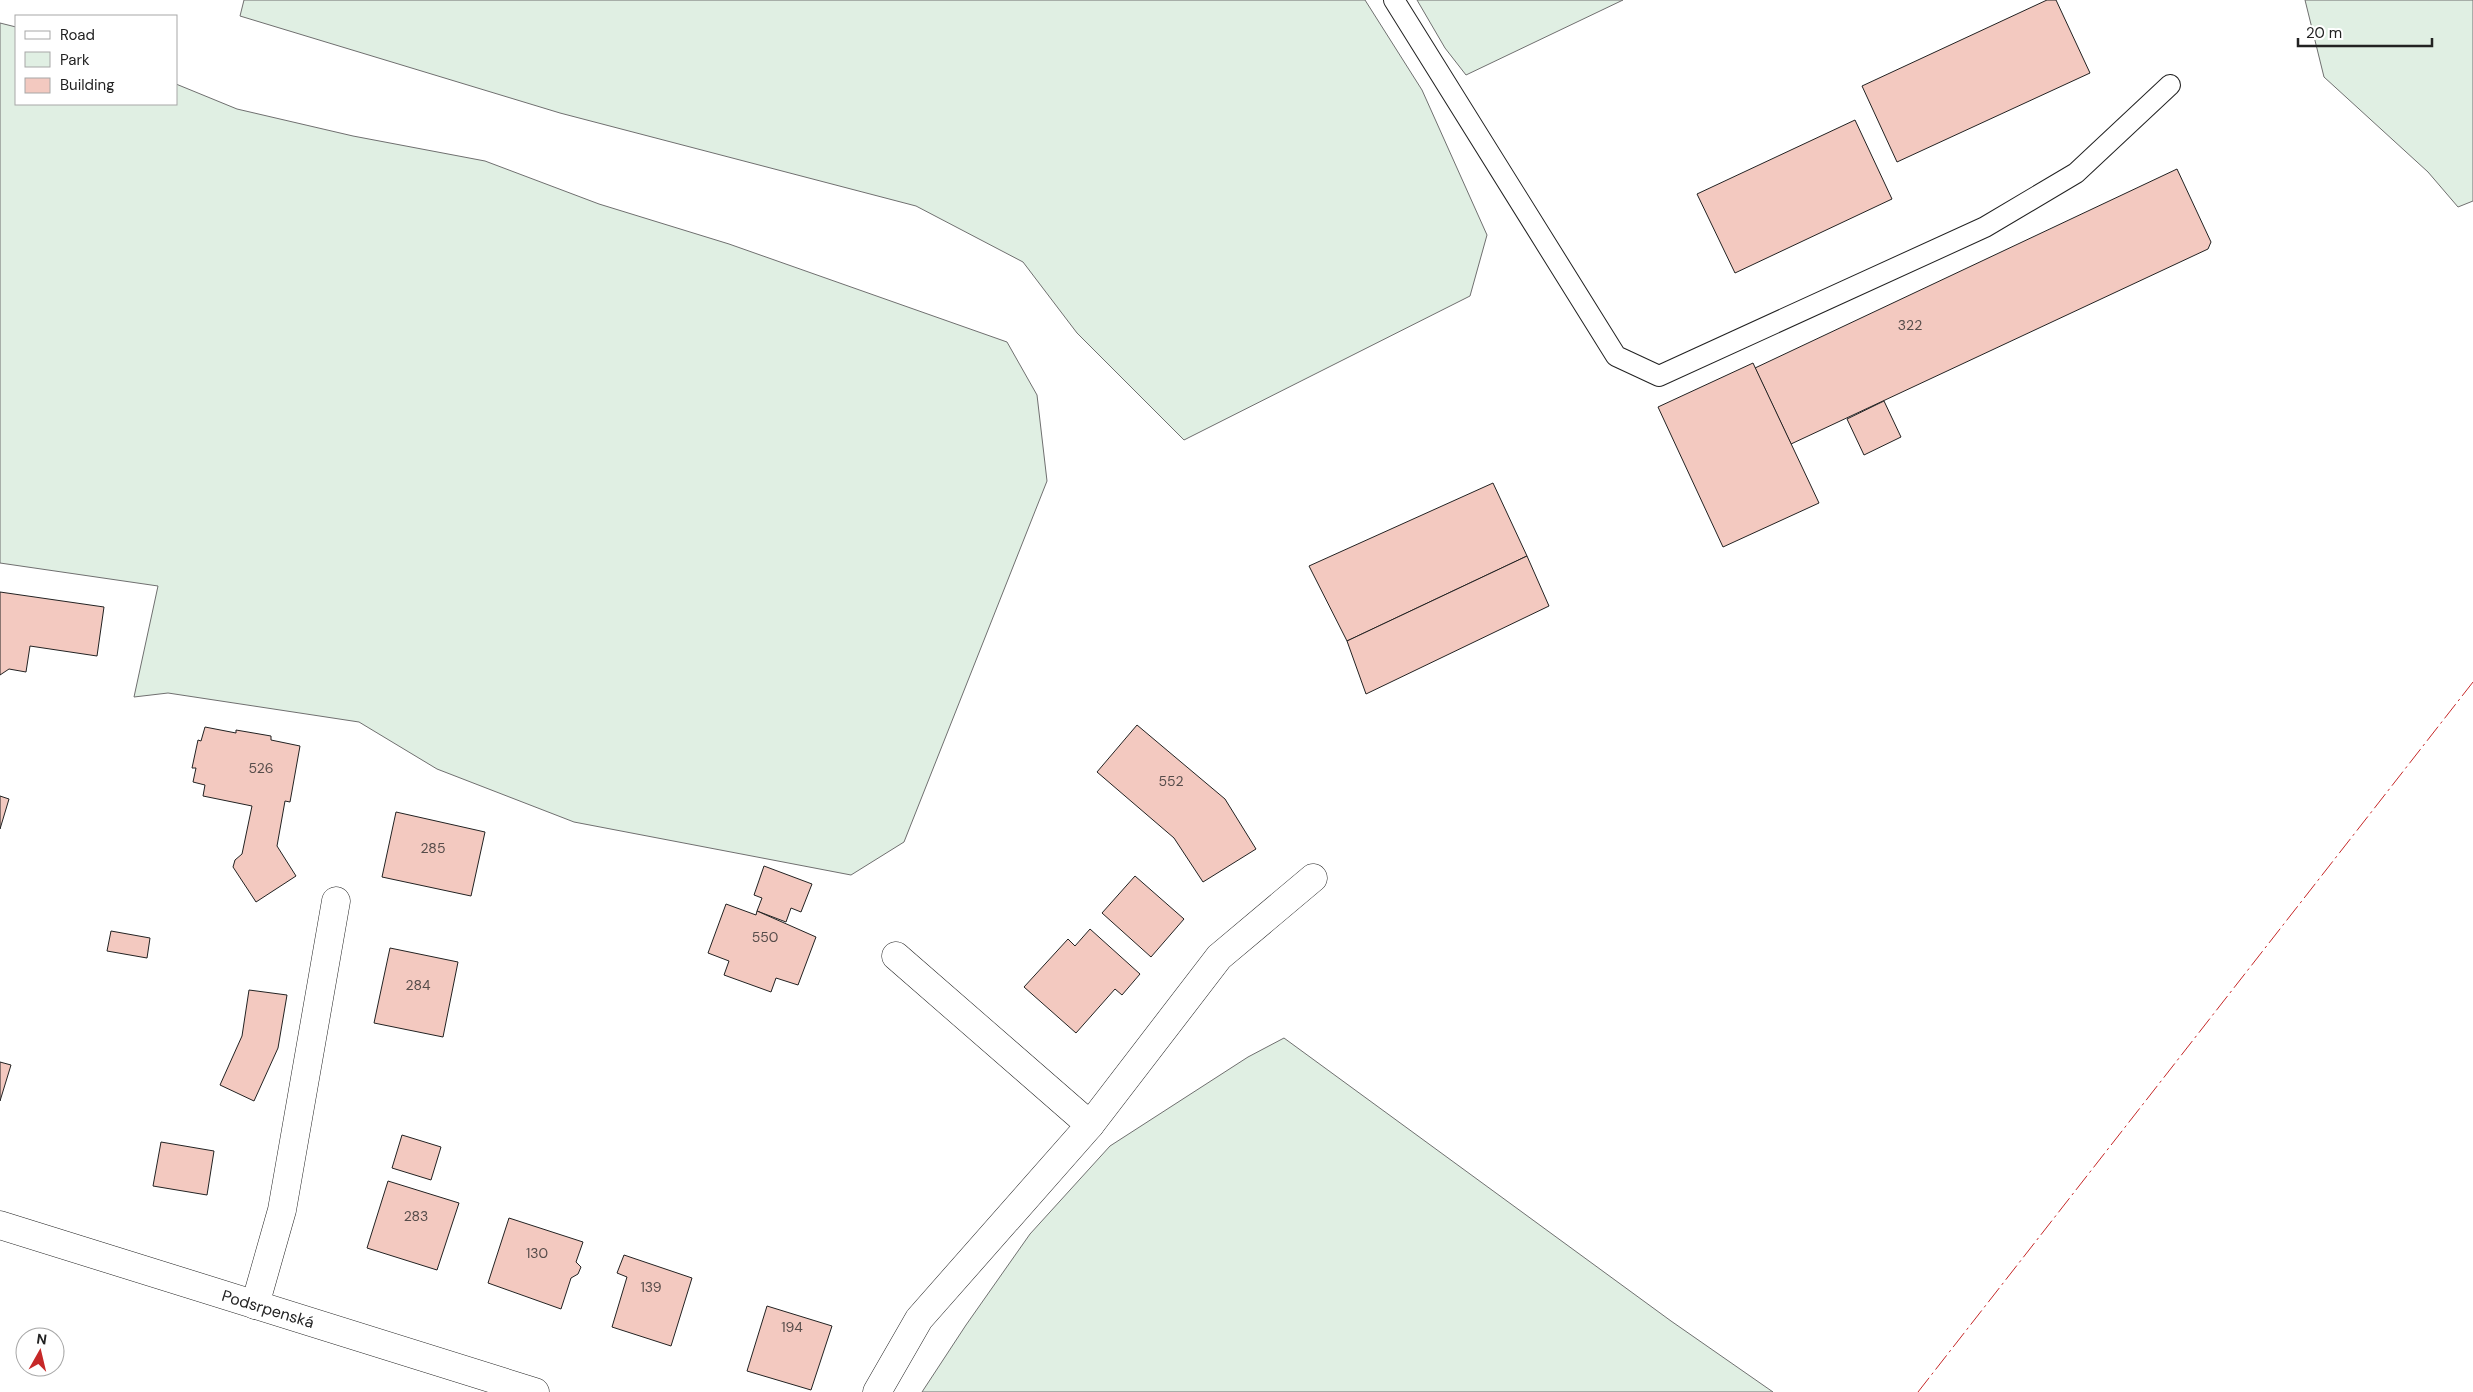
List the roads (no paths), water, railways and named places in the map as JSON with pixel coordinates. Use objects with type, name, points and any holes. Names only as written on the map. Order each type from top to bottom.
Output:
[{"type":"street","points":[[877,1392],[919,1319],[1090,1125],[1219,957],[1314,878]]},
{"type":"street","points":[[255,1304],[282,1210],[336,901]]},
{"type":"street","points":[[896,956],[1090,1125]]},
{"type":"street","name":"Podsrpenská","points":[[0,1225],[535,1392]]},
{"type":"lane","points":[[1394,0],[1616,356],[1659,376],[1985,227],[2076,172],[2170,85]]}]
